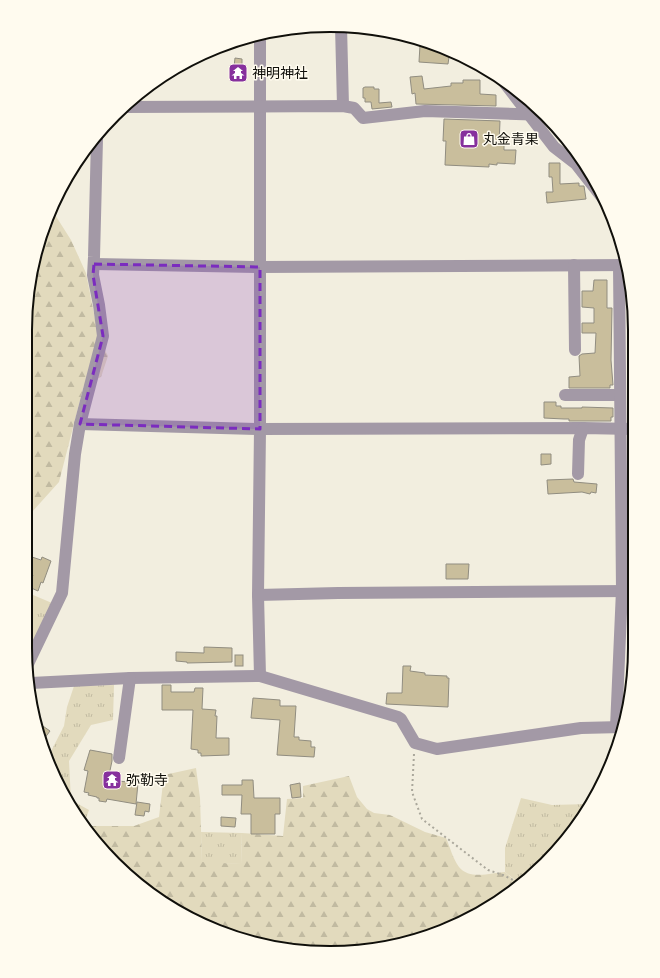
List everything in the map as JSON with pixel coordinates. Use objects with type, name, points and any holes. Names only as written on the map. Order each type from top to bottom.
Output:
[{"type":"street","points":[[341,33],[342,106]]},
{"type":"street","points":[[260,41],[260,429],[258,595],[260,676]]},
{"type":"street","points":[[516,98],[554,147],[576,164],[584,174]]},
{"type":"street","points":[[133,107],[342,106],[354,108],[363,118],[425,111],[537,116]]},
{"type":"street","points":[[32,655],[62,592],[75,454],[80,424],[102,336],[99,305],[93,275],[97,145]]},
{"type":"street","points":[[94,264],[260,267],[621,265]]},
{"type":"street","points":[[574,265],[575,350]]},
{"type":"street","points":[[619,718],[626,591],[620,509],[627,429],[620,395],[623,277]]},
{"type":"street","points":[[564,395],[620,395]]},
{"type":"street","points":[[80,424],[260,429],[627,429]]},
{"type":"street","points":[[578,474],[579,440],[583,428]]},
{"type":"street","points":[[258,595],[626,591]]},
{"type":"street","points":[[35,683],[130,678],[260,676],[398,717],[401,719],[415,743],[437,749],[581,728],[617,727]]},
{"type":"street","points":[[119,758],[130,678]]},
{"type":"path","points":[[415,743],[412,792],[422,819],[488,870],[515,881]]},
{"type":"highlighted area","points":[[94,264],[260,267],[260,429],[80,424],[103,336],[93,275]]},
{"type":"green space","points":[[55,215],[71,240],[86,273],[99,339],[108,356],[101,377],[84,385],[59,482],[32,512],[33,311],[42,253]]},
{"type":"green space","points":[[32,595],[52,603],[32,647]]},
{"type":"green space","points":[[114,685],[113,720],[91,725],[69,761],[71,795],[51,751],[64,726],[67,707],[74,686]]},
{"type":"green space","points":[[196,768],[200,798],[202,862],[241,864],[242,833],[283,836],[287,799],[303,798],[303,786],[349,776],[357,797],[367,809],[374,813],[390,815],[425,832],[446,838],[455,860],[463,871],[474,875],[505,872],[515,881],[496,896],[462,915],[407,936],[369,943],[330,946],[291,943],[253,936],[198,915],[164,896],[119,859],[92,826],[134,826],[159,817],[164,775]]},
{"type":"green space","points":[[521,798],[552,805],[584,804],[578,814],[541,859],[516,880],[505,872],[505,848]]},
{"type":"green space","points":[[75,802],[89,810],[86,819]]},
{"type":"green space","points":[[201,832],[242,833],[241,864],[202,863]]},
{"type":"building","points":[[420,46],[449,57],[448,64],[419,62]]},
{"type":"building","points":[[235,58],[242,59],[242,67],[234,67]]},
{"type":"building","points":[[422,76],[424,89],[451,86],[451,83],[463,83],[463,80],[480,80],[480,94],[496,95],[496,106],[416,104],[415,93],[412,94],[410,77]]},
{"type":"building","points":[[374,87],[374,89],[379,89],[379,103],[391,102],[392,107],[372,109],[371,102],[365,102],[365,98],[363,98],[363,88]]},
{"type":"building","points":[[444,119],[500,121],[499,145],[504,145],[504,150],[516,150],[515,164],[497,163],[497,165],[489,164],[489,167],[445,165],[446,141],[443,141]]},
{"type":"building","points":[[549,163],[560,163],[560,184],[579,183],[579,186],[584,186],[586,199],[547,203],[546,192],[553,192],[552,177],[549,177]]},
{"type":"building","points":[[594,280],[607,280],[607,308],[612,308],[611,360],[613,385],[610,385],[610,388],[569,388],[569,377],[580,376],[579,356],[582,354],[595,353],[596,333],[582,333],[582,323],[594,323],[594,308],[582,307],[582,291],[593,291]]},
{"type":"building","points":[[544,402],[556,402],[556,406],[561,406],[561,408],[613,408],[613,417],[611,417],[611,421],[569,421],[569,419],[544,418]]},
{"type":"building","points":[[541,454],[551,454],[551,464],[541,465]]},
{"type":"building","points":[[573,479],[574,482],[597,484],[596,493],[591,492],[590,494],[582,492],[548,494],[547,480]]},
{"type":"building","points":[[32,557],[41,560],[42,557],[51,561],[43,583],[41,582],[38,591],[32,588]]},
{"type":"building","points":[[446,564],[469,564],[468,579],[446,579]]},
{"type":"building","points":[[204,647],[232,648],[232,662],[187,663],[176,661],[176,652],[204,653]]},
{"type":"building","points":[[235,655],[243,655],[243,666],[235,666]]},
{"type":"building","points":[[403,666],[411,666],[410,671],[425,673],[425,675],[447,676],[447,678],[449,678],[448,707],[386,704],[387,693],[402,693]]},
{"type":"building","points":[[162,685],[171,685],[171,692],[194,692],[195,688],[203,688],[202,709],[216,710],[216,738],[229,738],[229,755],[201,756],[201,753],[198,753],[198,750],[191,749],[193,710],[162,710]]},
{"type":"building","points":[[253,698],[280,700],[280,706],[296,706],[294,737],[299,737],[299,740],[311,741],[311,747],[315,747],[314,757],[277,755],[280,720],[251,718]]},
{"type":"building","points":[[42,726],[50,731],[46,737]]},
{"type":"building","points":[[90,750],[112,754],[108,780],[138,783],[136,804],[107,799],[106,802],[99,801],[99,798],[88,795],[89,793],[84,792],[88,771],[84,770]]},
{"type":"building","points":[[242,780],[253,780],[254,798],[280,798],[280,814],[275,814],[275,834],[251,834],[251,814],[241,814],[242,795],[222,795],[222,785],[242,785]]},
{"type":"building","points":[[300,783],[301,797],[292,798],[290,785]]},
{"type":"building","points":[[137,802],[150,804],[149,812],[145,811],[144,816],[135,815]]},
{"type":"building","points":[[221,817],[236,818],[235,827],[221,826]]},
{"type":"place","name":"神明神社","points":[[238,73]]},
{"type":"place","name":"丸金青果","points":[[469,139]]},
{"type":"place","name":"弥勒寺","points":[[112,780]]}]
